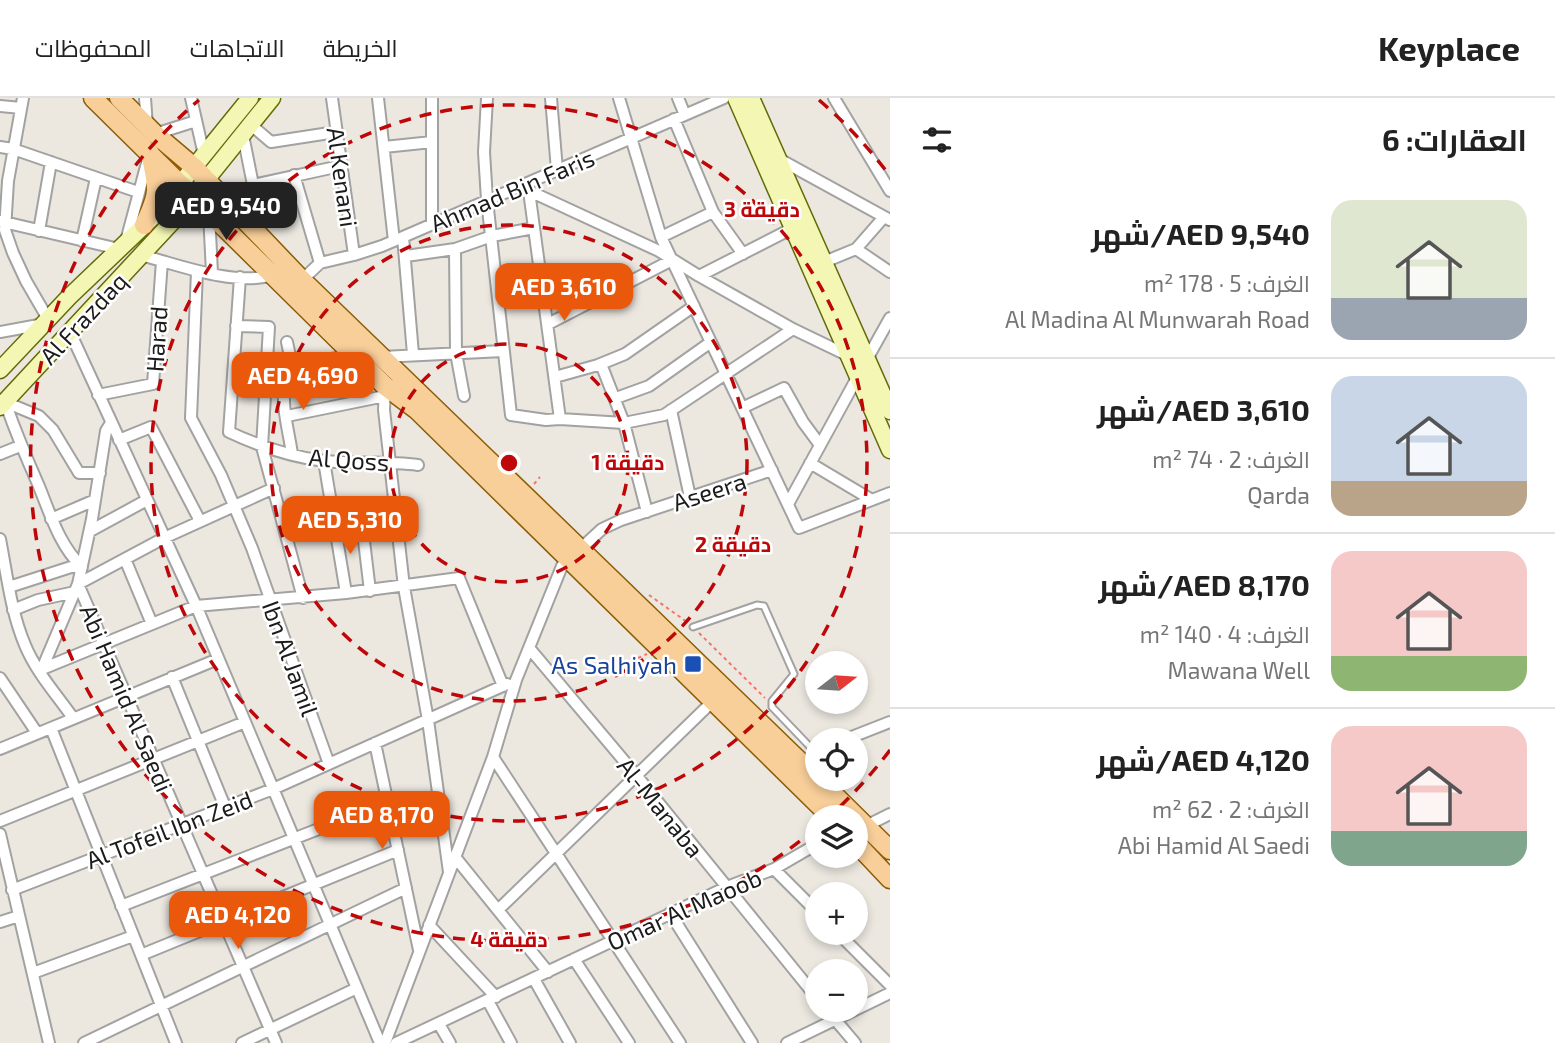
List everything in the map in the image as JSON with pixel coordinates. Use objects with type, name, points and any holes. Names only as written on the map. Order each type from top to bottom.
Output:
[{"type":"main road","points":[[93,98],[354,355],[385,391],[417,410],[805,766]]},
{"type":"main road","points":[[119,98],[151,130],[201,167],[302,280],[382,357],[574,553],[713,701],[819,805]]},
{"type":"main road","name":"Al Frazdaq","points":[[2,405],[192,197],[201,167],[250,98]]},
{"type":"main road","name":"Al Frazdaq","points":[[0,370],[46,321],[156,214],[179,183],[246,130],[272,98]]},
{"type":"main road","points":[[736,98],[890,450]]},
{"type":"main road","points":[[751,98],[890,411]]},
{"type":"main road","points":[[144,225],[158,193],[158,182],[150,153]]},
{"type":"main road","points":[[831,791],[845,805]]},
{"type":"main road","points":[[868,828],[890,850]]},
{"type":"main road","points":[[868,856],[890,879]]},
{"type":"street","points":[[145,98],[151,130],[196,121]]},
{"type":"street","points":[[191,98],[201,167]]},
{"type":"street","name":"Al Kenani","points":[[332,98],[354,255]]},
{"type":"street","points":[[378,98],[399,239],[406,256],[413,354]]},
{"type":"street","points":[[432,98],[432,224]]},
{"type":"street","points":[[487,98],[484,152],[487,200],[511,415],[546,420],[624,423],[664,415],[793,329]]},
{"type":"street","points":[[552,98],[556,170]]},
{"type":"street","points":[[619,98],[661,237],[799,528],[890,493]]},
{"type":"street","points":[[678,98],[679,117],[713,212],[743,254]]},
{"type":"street","name":"Ahmad Bin Faris","points":[[320,263],[354,255],[399,239],[487,200],[524,189],[556,170],[724,98]]},
{"type":"street","points":[[834,98],[890,191]]},
{"type":"street","points":[[0,106],[22,103],[3,222],[13,253],[46,321],[0,332]]},
{"type":"street","points":[[246,130],[271,142],[336,132]]},
{"type":"street","points":[[246,130],[256,231]]},
{"type":"street","points":[[384,147],[432,142]]},
{"type":"street","points":[[0,147],[13,149],[138,192]]},
{"type":"street","points":[[3,222],[82,241],[122,246],[150,153]]},
{"type":"street","points":[[778,158],[887,218],[856,249],[824,262]]},
{"type":"street","points":[[39,231],[51,162]]},
{"type":"street","points":[[253,185],[340,166]]},
{"type":"street","points":[[294,175],[320,263],[302,280]]},
{"type":"street","points":[[82,241],[96,178]]},
{"type":"street","points":[[524,189],[534,228],[560,419]]},
{"type":"street","points":[[524,189],[659,251],[793,329],[849,356]]},
{"type":"street","points":[[661,237],[713,212]]},
{"type":"street","points":[[209,213],[212,273]]},
{"type":"street","points":[[406,256],[456,249],[492,236],[534,228]]},
{"type":"street","points":[[699,276],[793,228]]},
{"type":"street","points":[[456,249],[456,353],[464,396]]},
{"type":"street","points":[[856,249],[890,272]]},
{"type":"street","points":[[141,255],[197,271],[258,280],[272,275]]},
{"type":"street","points":[[548,324],[672,260]]},
{"type":"street","name":"Harad","points":[[99,395],[153,384],[162,261]]},
{"type":"street","name":"Ibn Al Jamil","points":[[197,271],[191,418],[252,548],[329,764]]},
{"type":"street","name":"Al Qoss","points":[[240,277],[229,432],[262,447],[324,461],[390,461],[418,465]]},
{"type":"street","points":[[555,377],[625,354],[694,306]]},
{"type":"street","points":[[867,359],[890,318]]},
{"type":"street","points":[[236,326],[269,327],[262,447],[303,598]]},
{"type":"street","points":[[70,332],[196,606],[382,1043]]},
{"type":"street","points":[[287,342],[292,366],[287,375],[283,409],[287,416],[292,454]]},
{"type":"street","points":[[615,398],[649,386],[711,342]]},
{"type":"street","points":[[382,357],[503,351]]},
{"type":"street","points":[[292,366],[354,355]]},
{"type":"street","points":[[601,364],[624,423],[647,512]]},
{"type":"street","points":[[788,504],[858,376]]},
{"type":"street","points":[[875,377],[890,385]]},
{"type":"street","points":[[742,408],[784,388],[820,445]]},
{"type":"street","points":[[287,416],[385,391],[404,587],[428,720],[449,872]]},
{"type":"street","points":[[2,405],[51,519],[72,558],[82,567]]},
{"type":"street","points":[[2,405],[39,416],[53,430],[79,473],[100,474]]},
{"type":"street","points":[[671,410],[691,497]]},
{"type":"street","points":[[111,423],[106,431],[96,500],[82,567],[42,669],[196,606],[370,591],[459,578],[503,686]]},
{"type":"street","points":[[119,440],[151,427],[200,521]]},
{"type":"street","points":[[0,454],[20,446]]},
{"type":"street","points":[[324,461],[346,593]]},
{"type":"street","points":[[810,463],[872,500]]},
{"type":"street","name":"Aseera","points":[[574,553],[603,529],[772,470]]},
{"type":"street","points":[[13,610],[76,588],[164,538],[274,488]]},
{"type":"street","points":[[51,519],[96,500]]},
{"type":"street","points":[[90,531],[147,500]]},
{"type":"street","points":[[334,519],[395,513]]},
{"type":"street","points":[[361,516],[370,591]]},
{"type":"street","points":[[0,539],[13,610],[25,647],[40,673],[73,718]]},
{"type":"street","points":[[382,1043],[493,757],[516,680],[557,579],[574,553]]},
{"type":"street","points":[[125,559],[152,624]]},
{"type":"street","points":[[9,587],[71,567],[82,567]]},
{"type":"street","name":"Abi Hamid Al Saedi","points":[[76,588],[104,644],[276,1043]]},
{"type":"street","name":"Al-Manaba","points":[[530,649],[805,983]]},
{"type":"street","points":[[0,749],[219,659]]},
{"type":"street","points":[[173,677],[225,807]]},
{"type":"street","points":[[0,678],[37,733]]},
{"type":"street","name":"Al Tofeil Ibn Zeid","points":[[12,890],[273,789],[516,680]]},
{"type":"street","points":[[499,909],[713,701]]},
{"type":"street","points":[[0,821],[245,722]]},
{"type":"street","points":[[868,731],[890,722]]},
{"type":"street","points":[[51,727],[176,1043]]},
{"type":"street","points":[[375,743],[419,952]]},
{"type":"street","points":[[493,757],[680,1043]]},
{"type":"street","points":[[121,906],[388,802]]},
{"type":"street","points":[[868,825],[890,814]]},
{"type":"street","points":[[0,834],[49,1043]]},
{"type":"street","points":[[141,955],[398,850]]},
{"type":"street","name":"Omar Al Maoob","points":[[396,1043],[670,913],[774,869],[805,851]]},
{"type":"street","points":[[455,857],[548,972]]},
{"type":"street","points":[[774,869],[805,900]]},
{"type":"street","points":[[84,1043],[406,888]]},
{"type":"street","points":[[670,913],[752,1043]]},
{"type":"street","points":[[0,922],[19,916]]},
{"type":"street","points":[[429,925],[492,999],[511,1043]]},
{"type":"street","points":[[33,973],[134,936]]},
{"type":"street","points":[[850,945],[890,985]]},
{"type":"street","points":[[574,959],[629,1043]]},
{"type":"street","points":[[534,979],[570,1043]]},
{"type":"street","points":[[242,1043],[357,988]]},
{"type":"street","points":[[868,1004],[890,993]]},
{"type":"street","points":[[787,1043],[831,1022]]},
{"type":"street","points":[[837,1022],[855,1043]]},
{"type":"street","points":[[439,1024],[450,1043]]},
{"type":"lane","points":[[694,627],[758,605],[764,606],[794,674],[771,704],[774,712],[805,741]]},
{"type":"path","points":[[694,627],[771,704]]},
{"type":"place","name":"As Salhiyah","points":[[693,664]]}]
